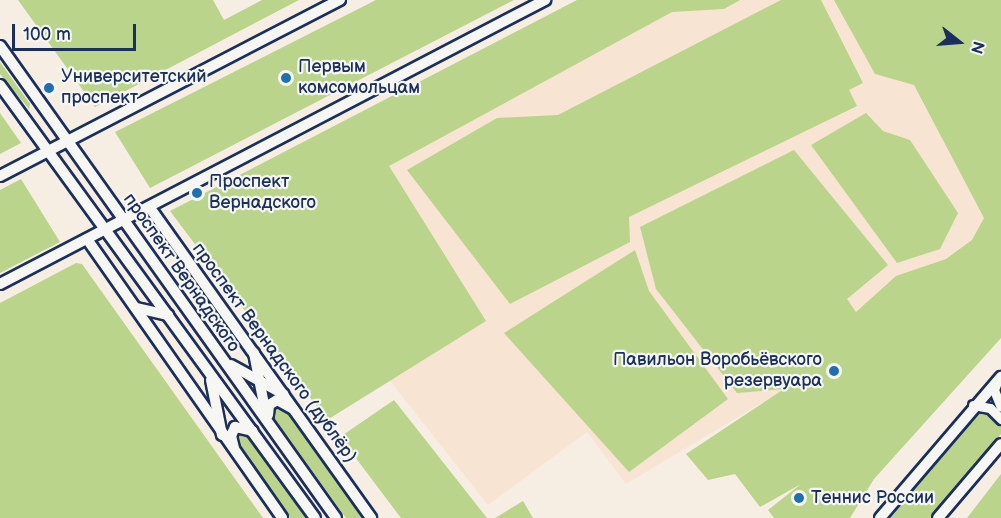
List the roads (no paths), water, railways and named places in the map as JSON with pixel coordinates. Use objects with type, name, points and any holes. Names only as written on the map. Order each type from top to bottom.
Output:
[{"type":"main road","points":[[0,176],[340,0]]},
{"type":"main road","points":[[0,284],[124,222],[545,0]]},
{"type":"main road","name":"проспект Вернадского","points":[[0,46],[336,518]]},
{"type":"main road","name":"проспект Вернадского","points":[[0,85],[315,518]]},
{"type":"main road","name":"проспект Вернадского (дублёр)","points":[[150,208],[288,396],[296,413],[371,518]]},
{"type":"main road","points":[[87,239],[137,308],[222,437],[282,518]]},
{"type":"main road","points":[[137,308],[168,315]]},
{"type":"main road","points":[[253,350],[269,424]]},
{"type":"main road","points":[[220,355],[260,383],[288,396]]},
{"type":"main road","points":[[206,369],[218,400],[222,437]]},
{"type":"main road","points":[[880,518],[973,405],[999,378]]},
{"type":"main road","points":[[269,424],[268,412],[272,402],[283,401],[296,413]]},
{"type":"main road","points":[[236,454],[232,431],[240,426],[253,431]]},
{"type":"main road","points":[[938,518],[1001,444]]},
{"type":"street","points":[[999,378],[993,390],[1001,407]]},
{"type":"street","points":[[973,405],[990,408],[1001,419]]},
{"type":"place","name":"Первым комсомольцам","points":[[286,78]]},
{"type":"place","name":"Университетский проспект","points":[[49,88]]},
{"type":"place","name":"Проспект Вернадского","points":[[197,193]]},
{"type":"place","name":"Павильон Воробьёвского резервуара","points":[[834,371]]},
{"type":"place","name":"Теннис России","points":[[799,498]]}]
